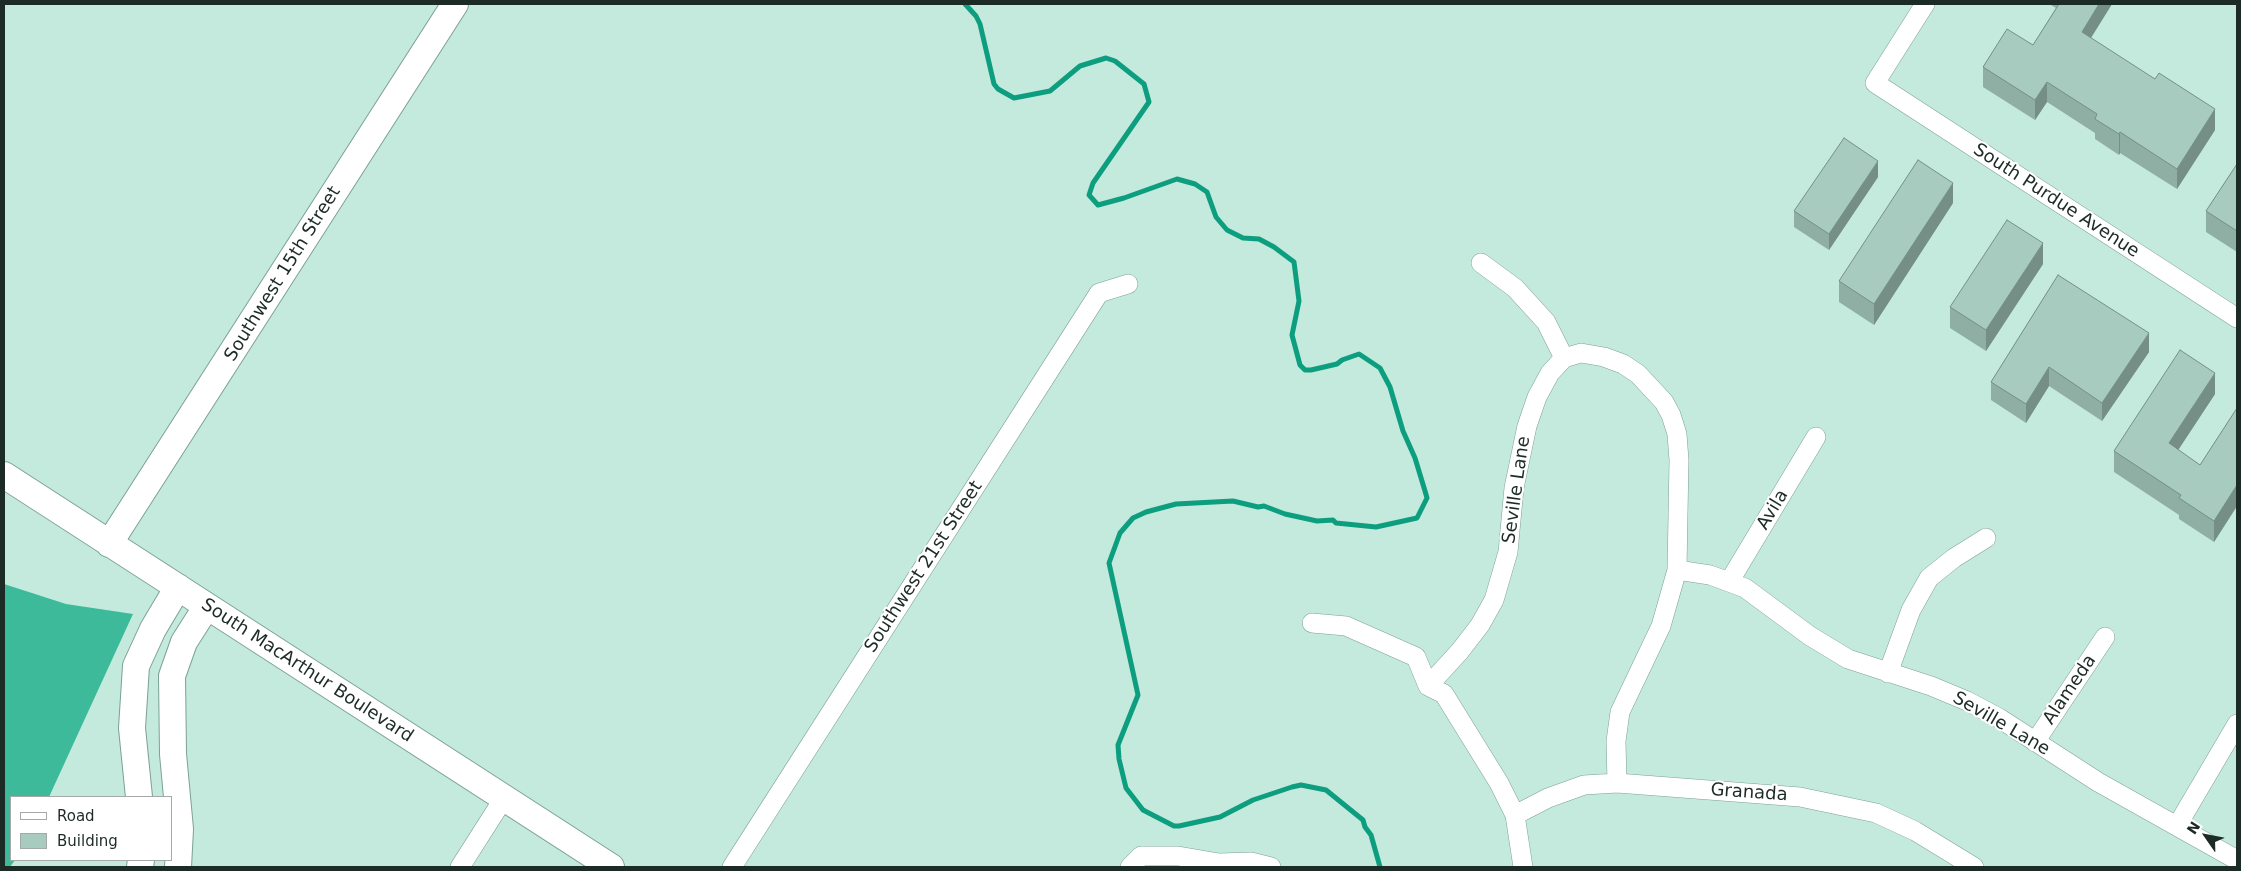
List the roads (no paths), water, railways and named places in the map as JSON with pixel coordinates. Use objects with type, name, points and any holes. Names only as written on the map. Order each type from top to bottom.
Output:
[{"type":"main road","name":"Southwest 15th Street","points":[[110,544],[455,4]]},
{"type":"main road","name":"South MacArthur Boulevard","points":[[4,475],[611,867]]},
{"type":"main road","points":[[139,796],[132,728],[136,666],[153,629],[178,588]]},
{"type":"main road","points":[[178,867],[180,829],[172,754],[172,676],[184,642],[207,606]]},
{"type":"main road","points":[[135,756],[172,754]]},
{"type":"street","name":"South Purdue Avenue","points":[[1925,4],[1875,83],[2237,318]]},
{"type":"street","points":[[1480,263],[1515,288],[1540,315],[1546,322],[1564,358],[1581,353],[1604,357],[1623,364],[1638,374],[1651,386],[1671,415],[1677,434],[1679,460],[1677,570],[1662,626],[1620,712],[1616,741],[1617,783]]},
{"type":"street","name":"Southwest 21st Street","points":[[732,867],[1099,293],[1128,284]]},
{"type":"street","name":"Seville Lane","points":[[1428,686],[1475,631],[1488,613],[1494,600],[1508,552],[1514,488],[1527,426],[1537,397],[1550,373],[1564,358]]},
{"type":"street","name":"Avila","points":[[1729,582],[1816,437]]},
{"type":"street","points":[[1888,673],[1911,610],[1929,578],[1954,558],[1986,538]]},
{"type":"street","name":"Seville Lane","points":[[1677,570],[1710,576],[1745,588],[1828,648],[1848,659],[1931,686],[1967,701],[1999,718],[2098,782],[2237,860]]},
{"type":"street","points":[[1312,623],[1346,626],[1416,657],[1428,686],[1444,694],[1499,784],[1515,815],[1524,867]]},
{"type":"street","name":"Alameda","points":[[2035,742],[2105,637]]},
{"type":"street","points":[[2177,826],[2237,724]]},
{"type":"street","name":"Granada","points":[[1515,815],[1548,798],[1584,785],[1617,783],[1800,797],[1876,813],[1916,831],[1974,867]]},
{"type":"street","points":[[460,867],[504,798]]},
{"type":"street","points":[[1130,867],[1141,856],[1178,856],[1219,863],[1251,862],[1271,867]]},
{"type":"waterway","points":[[965,4],[976,16],[980,24],[994,84],[998,89],[1014,98],[1050,91],[1080,66],[1106,58],[1115,61],[1144,84],[1149,102],[1093,183],[1089,195],[1098,205],[1177,179],[1195,184],[1207,192],[1216,217],[1227,230],[1243,238],[1259,239],[1274,247],[1294,262],[1299,301],[1292,335],[1300,365],[1305,370],[1311,370],[1337,364],[1342,360],[1359,354],[1380,368],[1390,387],[1403,431],[1415,458],[1427,498],[1417,518],[1376,527],[1336,523],[1333,520],[1317,521],[1285,514],[1264,506],[1258,507],[1233,501],[1176,504],[1146,512],[1133,518],[1120,533],[1109,563],[1138,695],[1118,745],[1119,759],[1126,788],[1143,810],[1174,826],[1179,826],[1220,817],[1253,800],[1292,787],[1301,785],[1326,790],[1363,820],[1365,827],[1371,835],[1380,867]]}]
